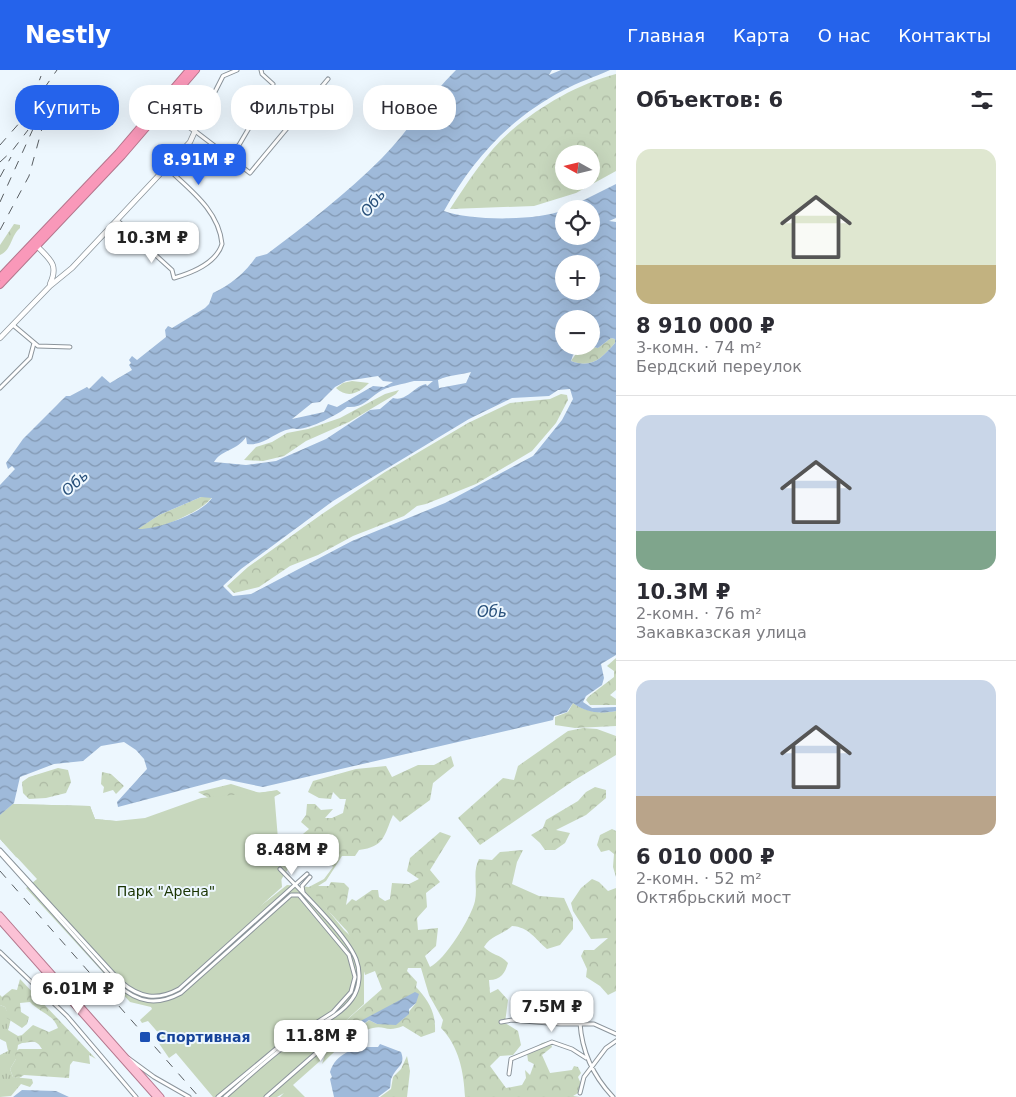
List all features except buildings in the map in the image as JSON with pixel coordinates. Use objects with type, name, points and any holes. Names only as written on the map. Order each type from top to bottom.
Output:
[{"type":"highway","points":[[0,277],[118,152],[189,70]]},
{"type":"highway","points":[[183,85],[196,70]]},
{"type":"highway","points":[[0,285],[145,130]]},
{"type":"main road","points":[[0,915],[161,1097]]},
{"type":"main road","points":[[0,921],[156,1097]]},
{"type":"street","points":[[0,338],[50,286],[72,268],[190,142],[222,76],[237,70]]},
{"type":"street","points":[[261,70],[262,74],[273,84]]},
{"type":"street","points":[[192,130],[250,173],[328,78]]},
{"type":"street","points":[[227,154],[239,145],[248,130]]},
{"type":"street","points":[[117,220],[172,270],[174,278],[197,271],[208,262],[222,244],[216,220],[205,205],[166,167]]},
{"type":"street","points":[[37,246],[53,264],[54,273],[50,286]]},
{"type":"street","points":[[12,325],[34,343],[44,348],[70,347]]},
{"type":"street","points":[[0,388],[30,358],[34,343]]},
{"type":"street","points":[[0,851],[118,985],[136,999],[153,1002],[171,999],[181,993],[209,965],[291,895],[307,874]]},
{"type":"street","points":[[280,869],[291,881],[302,898]]},
{"type":"street","points":[[291,881],[302,881],[310,877]]},
{"type":"street","points":[[289,891],[291,881]]},
{"type":"street","points":[[302,881],[303,892]]},
{"type":"street","points":[[243,935],[289,891],[296,888]]},
{"type":"street","points":[[296,888],[303,892],[316,911]]},
{"type":"street","points":[[291,895],[295,894],[302,898],[316,911],[342,941],[352,964],[354,983],[348,997],[324,1022],[313,1026]]},
{"type":"street","points":[[0,954],[79,1031],[135,1097]]},
{"type":"street","points":[[225,1097],[277,1048],[334,1013]]},
{"type":"street","points":[[501,1022],[512,1020],[594,1024],[616,1034]]},
{"type":"street","points":[[266,1097],[322,1048],[324,1022]]},
{"type":"street","points":[[580,1023],[586,1058],[599,1082],[613,1097]]},
{"type":"street","points":[[313,1026],[322,1033]]},
{"type":"street","points":[[580,1093],[582,1080],[606,1048],[616,1041]]},
{"type":"street","points":[[509,1074],[510,1059],[552,1042],[572,1048],[586,1058]]},
{"type":"street","points":[[122,1053],[154,1077],[188,1097]]},
{"type":"street","points":[[218,1097],[254,1070]]},
{"type":"green space","points":[[616,74],[616,171],[600,180],[600,145],[555,145],[555,190],[581,190],[534,206],[450,209],[486,157],[503,138],[548,104],[588,83]]},
{"type":"green space","points":[[14,224],[20,225],[20,228],[7,250],[0,255],[0,245]]},
{"type":"green space","points":[[611,338],[615,339],[615,343],[596,361],[585,364],[571,361],[575,355],[600,355],[600,346]]},
{"type":"green space","points":[[352,381],[369,383],[361,390],[349,394],[336,388],[343,383]]},
{"type":"green space","points":[[399,390],[396,394],[349,422],[306,441],[284,456],[263,461],[244,460],[256,447],[272,442],[287,433],[308,429],[340,418],[385,394]]},
{"type":"green space","points":[[561,394],[567,395],[568,400],[556,423],[532,451],[476,484],[417,506],[404,516],[353,536],[318,555],[290,566],[259,587],[234,593],[227,586],[248,567],[322,514],[385,472],[468,423],[510,403],[550,399]]},
{"type":"green space","points":[[201,497],[212,497],[202,507],[178,519],[154,529],[136,530],[159,515]]},
{"type":"green space","points":[[616,658],[616,690],[610,695],[616,699],[616,705],[590,705],[586,700],[588,697],[614,677],[614,671],[607,666]]},
{"type":"green space","points":[[573,703],[594,712],[616,711],[616,726],[575,728],[555,725],[555,717],[568,712]]},
{"type":"green space","points":[[583,728],[597,729],[616,736],[616,755],[573,781],[480,845],[458,818],[503,778],[514,780],[518,766],[568,731]]},
{"type":"green space","name":"Парк \"Арена\"","points":[[451,756],[454,766],[433,783],[430,800],[400,822],[393,815],[379,843],[359,850],[355,856],[342,856],[326,881],[318,886],[329,886],[331,882],[344,883],[349,888],[346,905],[352,899],[356,901],[372,890],[378,890],[379,897],[385,901],[390,899],[392,883],[409,884],[419,879],[407,871],[410,858],[440,832],[451,836],[430,870],[440,882],[426,893],[427,907],[417,918],[418,930],[438,928],[436,946],[425,956],[430,967],[450,948],[473,908],[476,895],[475,874],[479,859],[492,860],[500,852],[523,850],[517,862],[512,884],[539,896],[564,898],[573,918],[573,929],[560,945],[547,949],[527,931],[512,926],[493,937],[484,947],[508,963],[502,975],[497,979],[489,980],[490,993],[498,989],[508,1000],[505,1023],[518,1031],[521,1045],[513,1055],[500,1056],[490,1066],[506,1088],[522,1085],[526,1078],[525,1070],[530,1075],[534,1064],[528,1061],[527,1053],[542,1043],[550,1041],[552,1047],[542,1055],[550,1073],[572,1070],[574,1066],[578,1067],[581,1073],[578,1077],[581,1084],[578,1093],[573,1096],[580,1097],[465,1097],[456,1051],[441,1028],[443,1020],[429,995],[421,968],[408,968],[407,971],[417,982],[416,987],[425,997],[431,1008],[435,1032],[421,1037],[403,1026],[393,1029],[373,1028],[360,1033],[339,1048],[322,1064],[332,1033],[382,989],[375,971],[365,975],[359,953],[347,931],[307,888],[324,879],[333,867],[325,855],[315,851],[298,866],[288,869],[270,897],[214,952],[16,857],[0,839],[0,815],[13,804],[90,806],[95,819],[116,821],[109,832],[214,801],[198,792],[231,784],[260,793],[277,790],[281,793],[274,797],[249,880],[280,858],[292,843],[309,829],[301,822],[306,815],[307,804],[315,804],[321,810],[333,809],[325,818],[332,818],[343,813],[346,799],[340,799],[333,792],[331,799],[319,798],[308,792],[313,781],[356,769],[386,766],[392,777],[418,765],[434,765]],"holes":[[[405,999],[416,1003],[403,1019],[377,1024],[369,1020],[360,1028],[339,1033]]]},
{"type":"green space","points":[[58,768],[68,770],[71,782],[66,793],[46,798],[29,799],[23,793],[22,782],[29,777]]},
{"type":"green space","points":[[102,772],[111,774],[124,786],[116,794],[113,790],[103,793],[104,787],[101,784]]},
{"type":"green space","points":[[595,787],[606,790],[606,798],[586,815],[556,830],[570,833],[565,843],[555,850],[545,850],[531,835],[543,828],[546,820],[578,801],[586,792]]},
{"type":"green space","name":"Парк \"Арена\"","points":[[274,791],[282,887],[258,908],[287,885],[309,887],[344,930],[364,949],[364,1004],[328,1037],[320,1061],[293,1085],[305,1097],[280,1097],[284,1093],[277,1097],[213,1097],[176,1053],[169,1058],[158,1042],[161,1036],[148,1021],[142,1023],[140,1020],[152,1009],[151,1007],[130,1002],[26,888],[37,879],[0,839],[0,815],[13,804],[90,806],[95,819],[116,821],[145,818],[201,798]]},
{"type":"green space","points":[[612,829],[616,831],[616,877],[613,867],[614,854],[609,850],[601,852],[597,845],[600,835]]},
{"type":"green space","points":[[592,879],[599,882],[608,891],[616,888],[616,991],[608,995],[600,986],[586,977],[587,969],[581,956],[584,950],[594,950],[608,938],[591,939],[573,911],[571,903],[581,888]]},
{"type":"green space","points":[[20,979],[96,1059],[89,1055],[90,1064],[73,1061],[70,1065],[69,1078],[24,1075],[19,1078],[13,1077],[10,1069],[16,1059],[15,1052],[19,1049],[42,1049],[35,1042],[22,1043],[22,1035],[33,1025],[49,1032],[58,1028],[53,1019],[30,1002],[20,1003],[21,1012],[29,1017],[27,1024],[22,1028],[5,1017],[7,1012],[5,1007],[0,1005],[0,995],[2,997],[12,989],[17,990]]},
{"type":"green space","points":[[0,1005],[5,1007],[11,1019],[8,1030],[18,1036],[22,1035],[22,1043],[18,1045],[16,1059],[10,1069],[13,1077],[32,1079],[33,1083],[30,1087],[21,1084],[11,1096],[0,1097],[0,1055],[8,1051],[6,1042],[0,1039]]},
{"type":"green space","points":[[407,1056],[410,1071],[407,1097],[380,1097],[391,1089],[393,1077],[401,1069]]},
{"type":"water","name":"Обь","points":[[456,70],[552,70],[549,75],[561,70],[610,70],[569,87],[527,113],[510,127],[480,157],[444,211],[470,217],[487,218],[521,218],[555,213],[555,245],[600,245],[600,200],[584,200],[616,184],[616,218],[609,221],[616,222],[616,655],[601,664],[604,678],[602,685],[586,696],[583,702],[592,708],[616,707],[616,711],[593,712],[573,703],[567,712],[554,716],[553,720],[263,787],[224,779],[118,807],[117,802],[147,769],[144,759],[136,750],[124,742],[101,746],[83,761],[54,764],[20,777],[14,803],[0,815],[0,485],[15,469],[12,466],[8,469],[6,463],[23,439],[66,396],[70,396],[87,387],[89,389],[102,376],[110,383],[132,370],[129,360],[132,356],[137,360],[166,337],[165,330],[168,326],[172,328],[205,308],[209,304],[213,293],[237,278],[256,257],[267,254],[340,196],[382,158],[406,130],[456,130],[456,85],[441,85]],"holes":[[[471,372],[466,383],[439,388],[438,380]],[[378,376],[383,381],[393,382],[384,387],[373,386],[337,407],[328,404],[324,412],[292,419],[312,403],[320,402],[335,387],[346,381]],[[414,381],[433,381],[427,386],[426,384],[422,385],[402,398],[393,398],[380,409],[370,410],[326,439],[276,461],[246,465],[214,462],[221,455],[239,445],[246,437],[247,444],[253,444],[284,431],[310,427],[347,407],[361,405],[382,390]],[[570,389],[573,399],[562,420],[533,456],[445,503],[352,541],[251,594],[233,596],[223,586],[241,569],[333,501],[469,419],[512,398],[549,396],[558,390]],[[201,497],[212,498],[199,510],[178,520],[155,527],[138,529],[159,515]]]},
{"type":"water","points":[[415,992],[419,994],[416,1003],[409,1009],[409,1014],[396,1025],[377,1024],[369,1020],[345,1037],[340,1036],[338,1033]]},
{"type":"water","points":[[380,1044],[401,1052],[402,1056],[402,1063],[391,1078],[390,1088],[378,1097],[334,1097],[330,1072],[337,1060],[342,1055],[355,1049],[378,1047]]},
{"type":"water","points":[[22,1090],[56,1091],[69,1097],[13,1097]]},
{"type":"railway","points":[[0,145],[22,120],[57,70]]},
{"type":"railway","points":[[38,85],[41,76]]},
{"type":"railway","points":[[0,162],[12,151],[28,130]]},
{"type":"railway","points":[[0,202],[33,130]]},
{"type":"railway","points":[[0,230],[29,176],[42,130]]},
{"type":"railway","points":[[0,177],[11,157]]},
{"type":"railway","points":[[0,871],[199,1097]]},
{"type":"place","name":"Спортивная","points":[[145,1037]]}]
